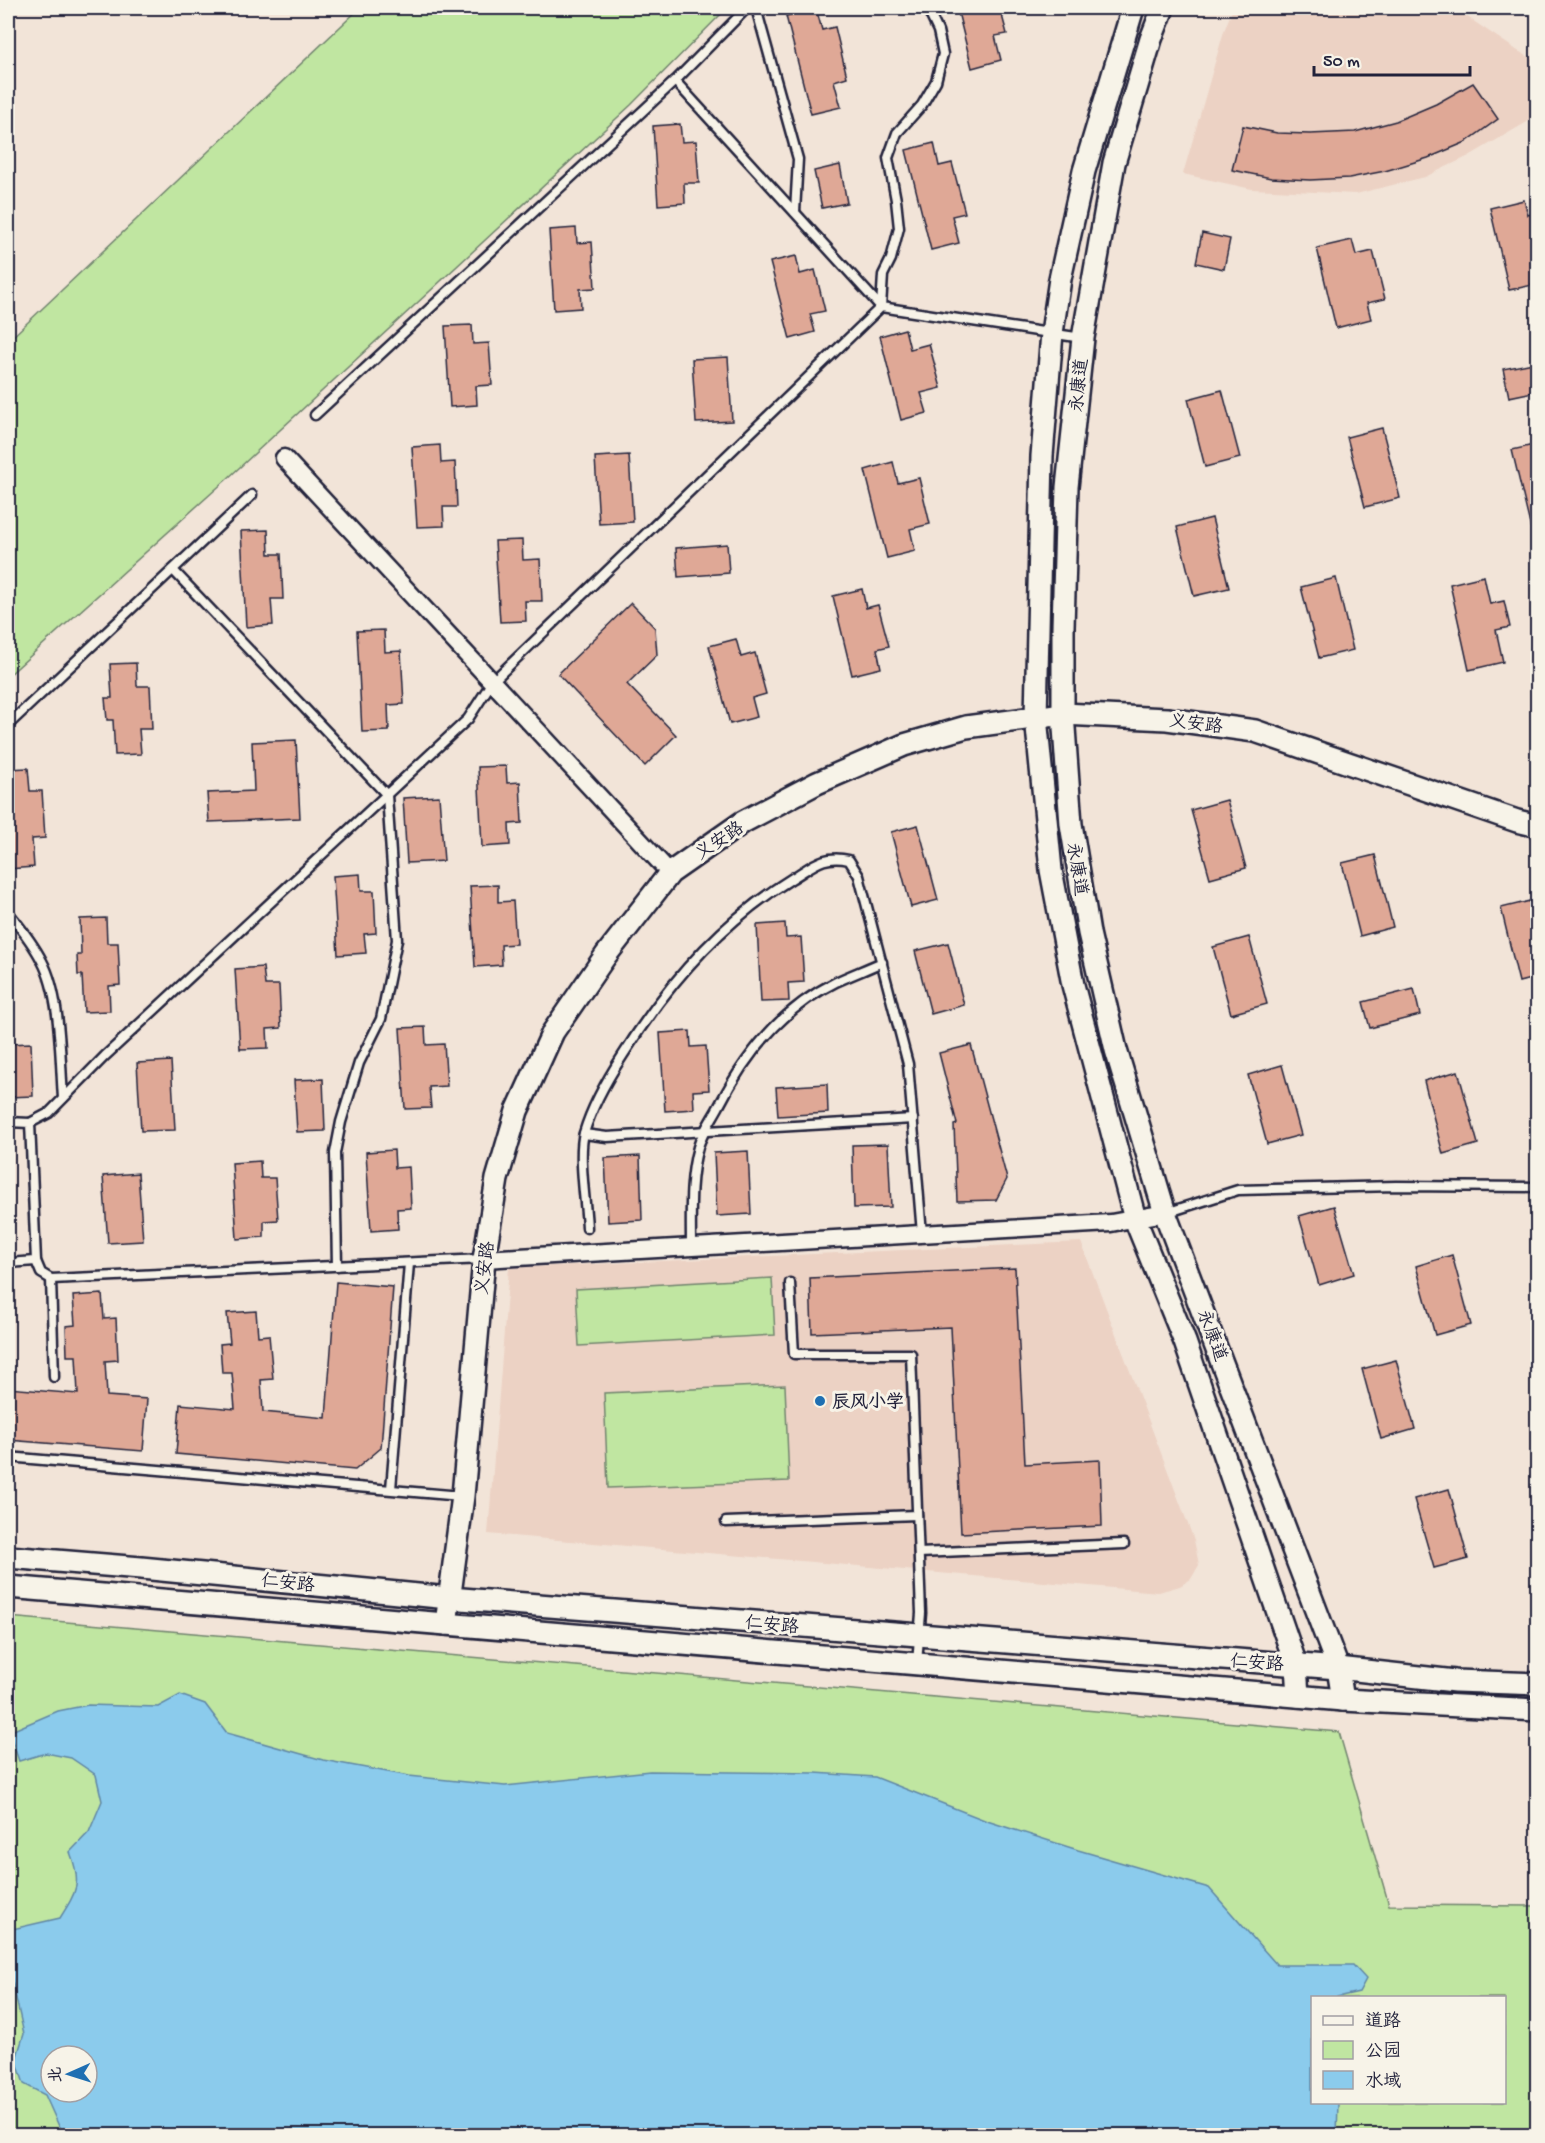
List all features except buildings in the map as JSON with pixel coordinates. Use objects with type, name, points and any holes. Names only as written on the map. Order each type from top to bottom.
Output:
[{"type":"street","name":"永康道","points":[[1133,8],[1084,171],[1060,279],[1052,333],[1042,456],[1036,717],[1051,870],[1066,951],[1135,1219],[1185,1342],[1296,1665],[1298,1696]]},
{"type":"street","name":"永康道","points":[[1163,8],[1151,39],[1114,163],[1083,338],[1067,487],[1063,627],[1063,714],[1071,824],[1089,933],[1116,1050],[1165,1213],[1338,1668],[1343,1700]]},
{"type":"street","points":[[284,458],[670,873]]},
{"type":"street","name":"义安路","points":[[446,1624],[463,1496],[484,1259],[497,1179],[517,1111],[554,1032],[606,955],[670,873],[743,822],[817,783],[904,745],[966,727],[1063,714],[1167,719],[1255,731],[1517,821],[1538,826]]},
{"type":"street","points":[[484,1259],[1111,1224],[1165,1213]]},
{"type":"street","name":"仁安路","points":[[8,1557],[449,1598],[1338,1668],[1455,1681],[1538,1684]]},
{"type":"street","name":"仁安路","points":[[8,1587],[1343,1700],[1538,1710]]},
{"type":"lane","points":[[315,415],[675,81],[747,8]]},
{"type":"lane","points":[[756,8],[798,159],[795,212]]},
{"type":"lane","points":[[8,1122],[30,1123],[49,1113],[105,1056],[468,719],[492,682],[881,307],[883,275],[891,259],[898,228],[896,200],[888,158],[897,133],[922,105],[936,81],[943,54],[938,31],[927,8]]},
{"type":"lane","points":[[675,81],[881,307],[1083,338]]},
{"type":"lane","points":[[8,725],[252,495]]},
{"type":"lane","points":[[172,570],[387,795],[397,940],[381,1019],[359,1063],[341,1122],[335,1153],[337,1266]]},
{"type":"lane","points":[[587,1228],[584,1134],[607,1081],[643,1022],[695,957],[739,916],[774,889],[819,862],[834,857],[849,860],[859,876],[908,1064],[922,1234]]},
{"type":"lane","points":[[8,912],[23,929],[43,963],[55,999],[63,1098]]},
{"type":"lane","points":[[691,1247],[692,1180],[699,1145],[747,1059],[775,1026],[804,1002],[834,983],[882,962]]},
{"type":"lane","points":[[584,1134],[607,1137],[913,1119]]},
{"type":"lane","points":[[30,1123],[36,1261],[41,1273],[51,1279],[484,1259]]},
{"type":"lane","points":[[1165,1213],[1238,1190],[1396,1186],[1538,1186]]},
{"type":"lane","points":[[8,1263],[36,1261]]},
{"type":"lane","points":[[391,1489],[409,1263]]},
{"type":"lane","points":[[51,1279],[54,1377]]},
{"type":"lane","points":[[789,1283],[794,1354],[911,1354],[921,1613],[917,1664]]},
{"type":"lane","points":[[8,1457],[463,1496]]},
{"type":"lane","points":[[726,1522],[917,1515]]},
{"type":"lane","points":[[919,1553],[1124,1544]]},
{"type":"shaded area","points":[[1233,8],[1454,8],[1537,61],[1537,112],[1527,122],[1469,156],[1425,177],[1356,194],[1252,189],[1183,174],[1224,31]]},
{"type":"shaded area","name":"辰风小学","points":[[1081,1242],[1194,1540],[1199,1565],[1191,1579],[1180,1586],[1159,1592],[488,1534],[509,1268]]},
{"type":"green space","points":[[360,8],[727,8],[631,105],[226,480],[8,676],[8,341]]},
{"type":"green space","points":[[772,1278],[775,1335],[579,1346],[576,1289]]},
{"type":"green space","points":[[785,1385],[789,1481],[608,1488],[604,1393]]},
{"type":"green space","points":[[8,1617],[1339,1732],[1389,1905],[1537,1906],[1537,2135],[8,2135]]},
{"type":"water","points":[[180,1695],[205,1704],[227,1733],[323,1760],[409,1776],[505,1786],[650,1771],[815,1773],[875,1777],[987,1821],[1209,1888],[1277,1965],[1353,1965],[1366,1979],[1359,1992],[1341,1996],[1311,1996],[1311,2104],[1338,2104],[1337,2135],[63,2135],[49,2104],[99,2104],[99,2044],[39,2044],[39,2092],[24,2084],[16,2059],[24,2034],[11,1976],[8,1930],[60,1918],[76,1886],[76,1872],[70,1852],[89,1832],[102,1801],[96,1775],[71,1758],[46,1753],[19,1761],[9,1732],[58,1711],[88,1705],[158,1707]]},
{"type":"place","name":"辰风小学","points":[[820,1401]]}]
